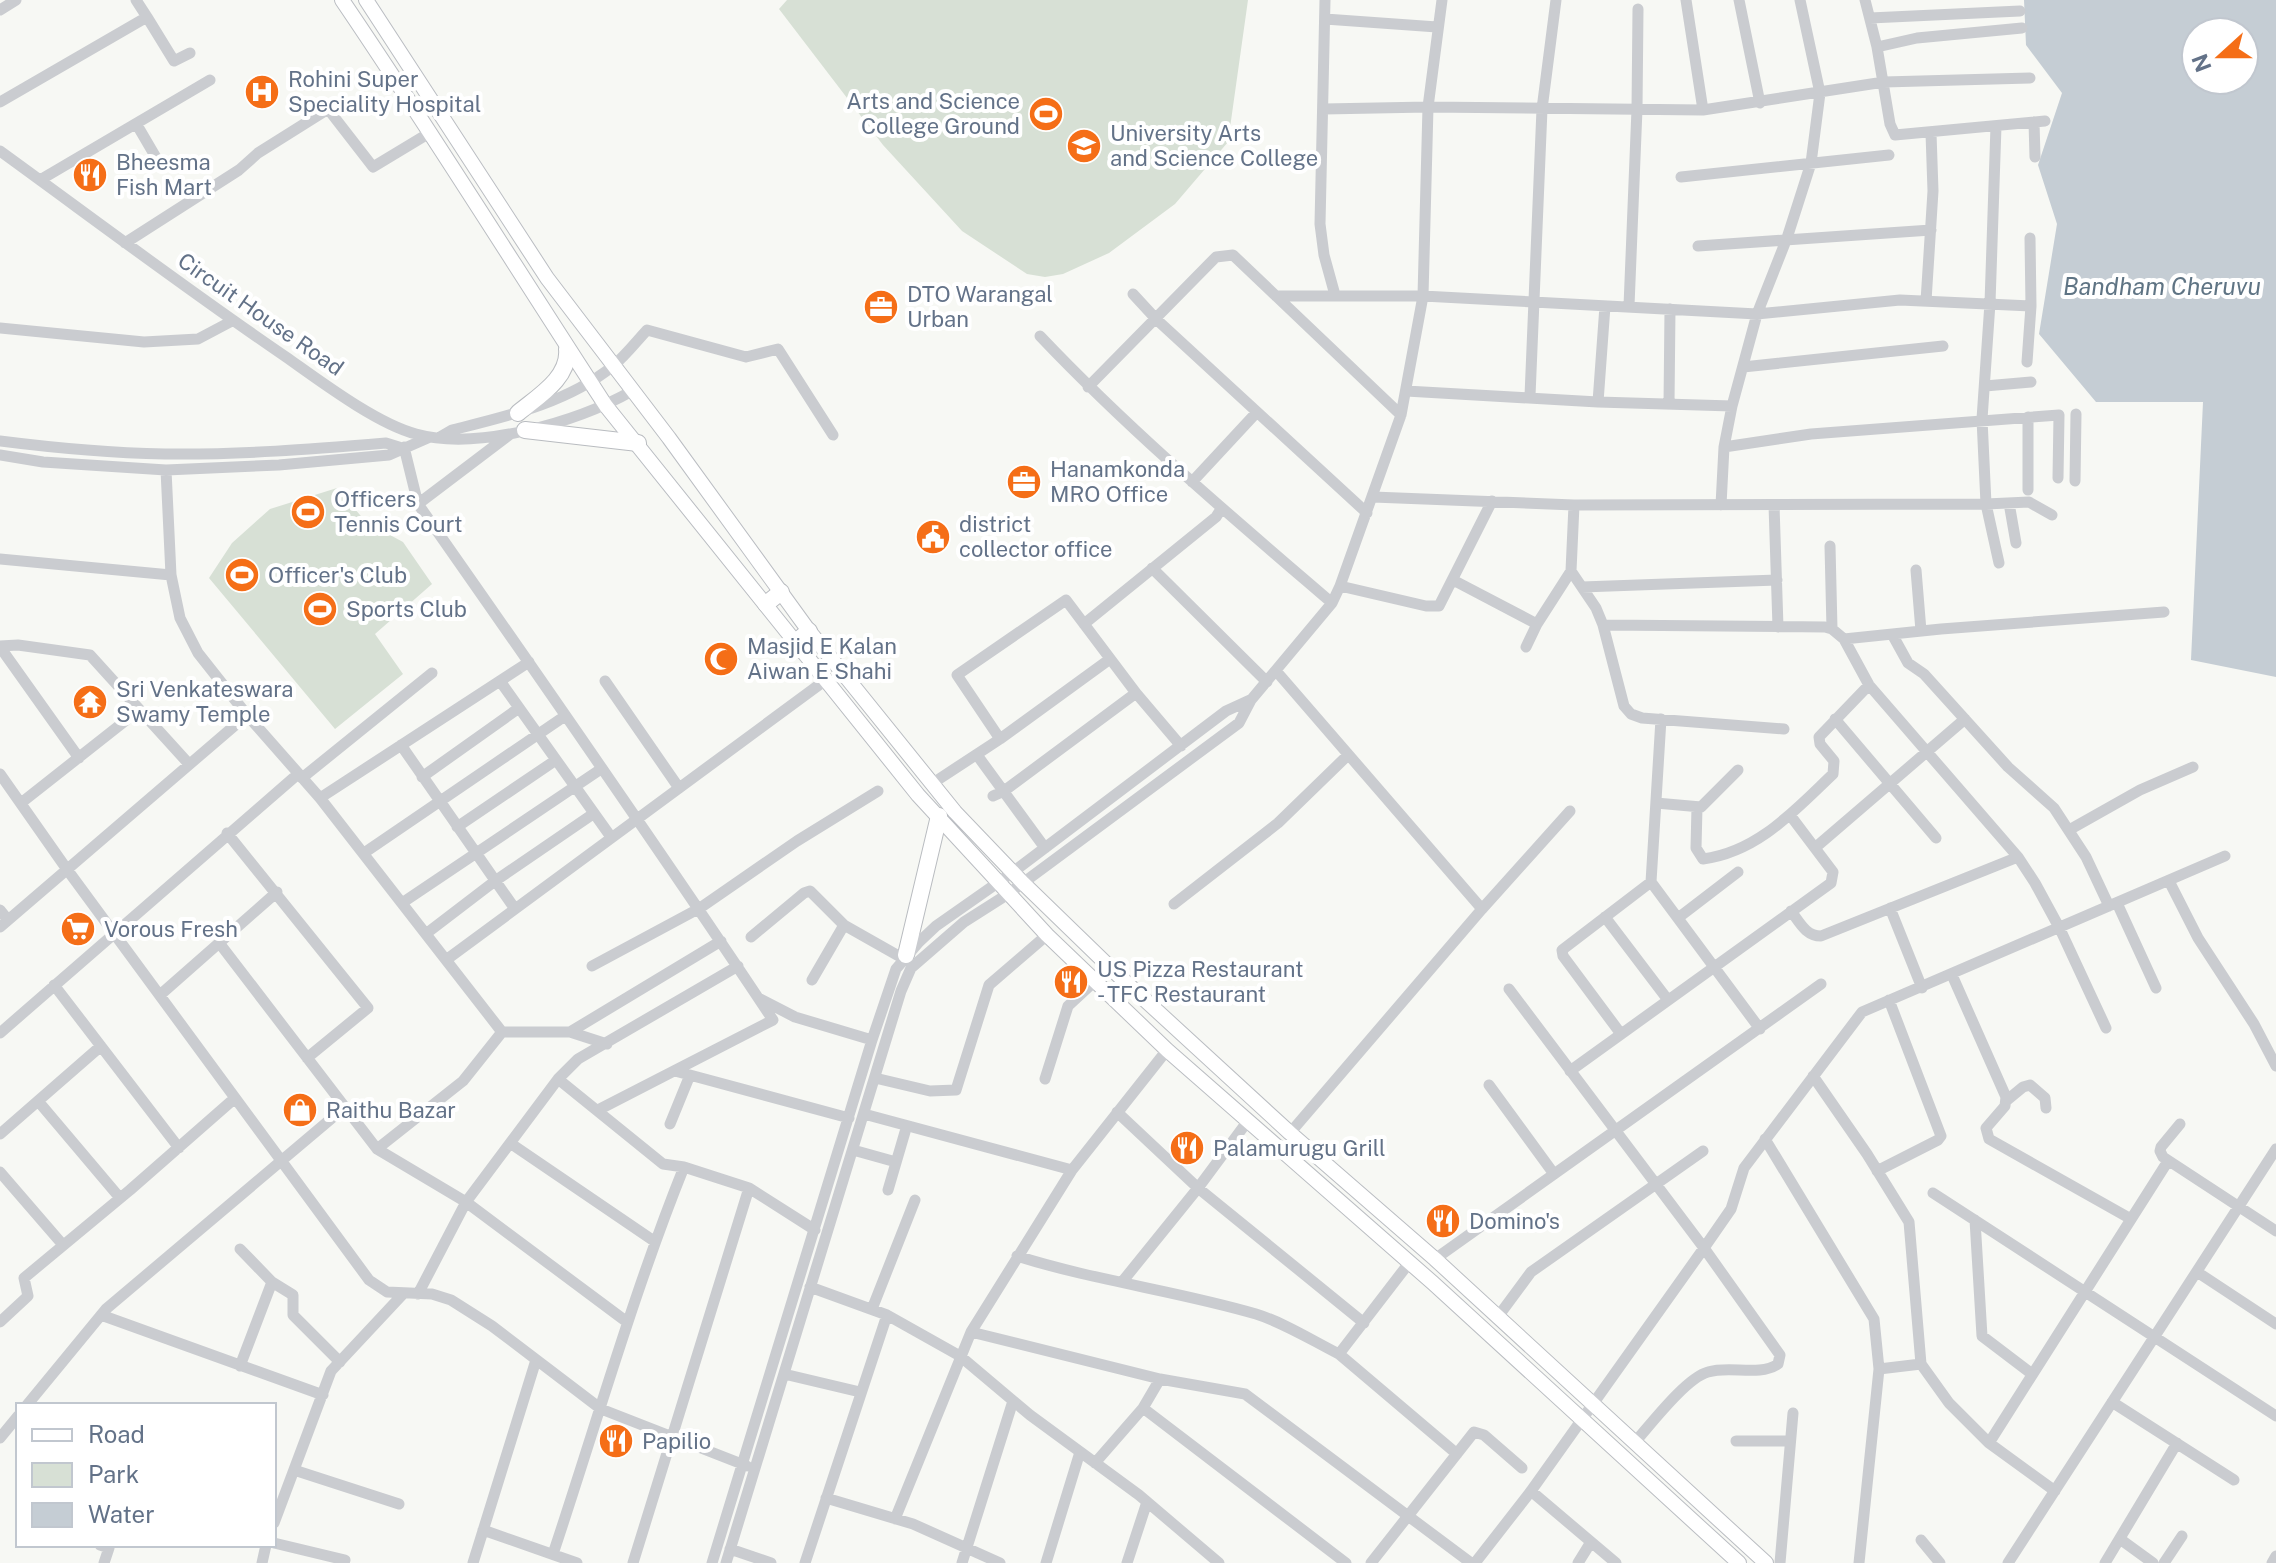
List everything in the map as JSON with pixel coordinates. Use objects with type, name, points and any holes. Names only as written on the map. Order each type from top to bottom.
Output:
[{"type":"highway","points":[[518,413],[557,380],[568,358],[567,349]]},
{"type":"highway","points":[[517,433],[638,443]]},
{"type":"highway","points":[[766,604],[781,592]]},
{"type":"highway","points":[[905,957],[939,816]]},
{"type":"main road","points":[[342,0],[431,132],[606,406],[766,604],[803,636],[955,812],[1120,977],[1290,1133],[1593,1402],[1766,1563]]},
{"type":"main road","points":[[366,0],[547,278],[781,592],[827,679],[918,795],[1047,935],[1167,1050],[1582,1418],[1739,1563]]},
{"type":"street","points":[[0,10],[16,0]]},
{"type":"street","points":[[136,0],[174,61],[190,53]]},
{"type":"street","points":[[1325,0],[1320,239],[1335,295]]},
{"type":"street","points":[[726,1563],[748,1466],[815,1230],[896,969],[936,926],[997,882],[1018,877],[1239,723],[1251,700],[1332,603],[1340,586],[1401,415],[1423,296],[1428,107],[1442,0]]},
{"type":"street","points":[[1530,396],[1542,109],[1556,0]]},
{"type":"street","points":[[1686,0],[1703,110]]},
{"type":"street","points":[[1739,0],[1760,103]]},
{"type":"street","points":[[1721,505],[1724,447],[1732,406],[1757,314],[1787,238],[1811,163],[1820,93],[1800,0]]},
{"type":"street","points":[[1865,0],[1877,47],[1890,124],[1895,135],[2040,122],[2035,157]]},
{"type":"street","points":[[1629,306],[1638,9]]},
{"type":"street","points":[[1870,18],[2020,11]]},
{"type":"street","points":[[0,102],[147,17]]},
{"type":"street","points":[[1325,19],[1437,27]]},
{"type":"street","points":[[1877,47],[1917,38],[2022,28]]},
{"type":"street","points":[[1324,109],[1703,110],[1884,82],[2030,78]]},
{"type":"street","points":[[40,180],[210,80]]},
{"type":"street","points":[[125,243],[328,109],[373,167],[431,132]]},
{"type":"street","points":[[137,125],[161,166]]},
{"type":"street","points":[[1996,126],[1990,303],[1982,419],[1986,504],[1999,563]]},
{"type":"street","points":[[1926,301],[1931,230],[1931,133]]},
{"type":"street","name":"Circuit House Road","points":[[0,151],[232,321],[326,385],[386,421],[417,435],[453,440],[517,433]]},
{"type":"street","points":[[1681,177],[1889,155]]},
{"type":"street","points":[[1698,246],[1931,230]]},
{"type":"street","points":[[2027,362],[2031,306],[2030,238]]},
{"type":"street","points":[[1088,387],[1216,257],[1233,255],[1401,415]]},
{"type":"street","points":[[1133,294],[1156,319],[1367,513]]},
{"type":"street","points":[[1276,296],[1423,296],[1757,314],[1900,300],[2031,306]]},
{"type":"street","points":[[1598,402],[1605,306]]},
{"type":"street","points":[[1669,404],[1670,309]]},
{"type":"street","points":[[0,328],[144,342],[198,339],[232,321]]},
{"type":"street","points":[[0,455],[43,462],[166,470],[279,465],[389,455],[452,430],[518,413],[576,390],[613,366],[647,330],[746,357],[778,349],[833,435]]},
{"type":"street","points":[[1040,336],[1088,387],[1221,509],[1332,603]]},
{"type":"street","points":[[1743,367],[1943,346]]},
{"type":"street","points":[[1985,386],[2031,382]]},
{"type":"street","points":[[418,504],[517,433],[606,406],[632,391]]},
{"type":"street","points":[[1406,391],[1732,406]]},
{"type":"street","points":[[1192,482],[1257,412]]},
{"type":"street","points":[[1724,447],[1811,434],[2081,414],[2075,481]]},
{"type":"street","points":[[2058,478],[2059,415]]},
{"type":"street","points":[[2028,417],[2028,490]]},
{"type":"street","points":[[0,441],[59,449],[166,454],[278,451],[386,443],[403,448]]},
{"type":"street","points":[[403,448],[418,504],[700,908],[773,1020],[598,1110]]},
{"type":"street","points":[[166,470],[171,575],[180,618],[198,653],[247,715],[320,798],[502,1032]]},
{"type":"street","points":[[1373,497],[1574,505],[2029,502],[2052,515]]},
{"type":"street","points":[[1340,586],[1439,606],[1492,501]]},
{"type":"street","points":[[2009,503],[2016,543]]},
{"type":"street","points":[[1526,647],[1571,571],[1574,505]]},
{"type":"street","points":[[1774,505],[1778,627]]},
{"type":"street","points":[[1084,624],[1216,517],[1221,509]]},
{"type":"street","points":[[1830,546],[1832,629]]},
{"type":"street","points":[[0,559],[171,575]]},
{"type":"street","points":[[1152,568],[1267,682]]},
{"type":"street","points":[[1916,570],[1921,631]]},
{"type":"street","points":[[1571,571],[1603,625],[1624,706],[1631,714],[1642,718],[1784,729]]},
{"type":"street","points":[[1453,580],[1537,624]]},
{"type":"street","points":[[1582,587],[1777,580]]},
{"type":"street","points":[[1000,739],[957,675],[1066,600],[1136,693],[1181,746]]},
{"type":"street","points":[[1844,639],[2164,612]]},
{"type":"street","points":[[1603,625],[1832,629],[1844,639],[1869,685],[2018,857],[2060,929],[2106,1028]]},
{"type":"street","points":[[1892,634],[1908,663],[1924,674],[2008,767],[2047,800],[2086,857],[2156,988]]},
{"type":"street","points":[[79,758],[0,647],[18,645],[90,655],[188,763]]},
{"type":"street","points":[[933,783],[1000,739],[1110,659]]},
{"type":"street","points":[[320,798],[529,662]]},
{"type":"street","points":[[1277,672],[1482,909]]},
{"type":"street","points":[[0,1033],[227,833],[432,673]]},
{"type":"street","points":[[446,960],[827,679]]},
{"type":"street","points":[[500,681],[611,837]]},
{"type":"street","points":[[605,681],[679,788]]},
{"type":"street","points":[[1697,807],[1696,848],[1703,859],[1760,839],[1833,774],[1834,761],[1818,741],[1819,737],[1869,685]]},
{"type":"street","points":[[998,793],[1136,693]]},
{"type":"street","points":[[712,1563],[784,1374],[911,968],[964,922],[1008,894],[1018,877],[1045,848],[1226,711],[1251,700]]},
{"type":"street","points":[[422,777],[519,708]]},
{"type":"street","points":[[21,803],[139,710]]},
{"type":"street","points":[[3,919],[247,715]]},
{"type":"street","points":[[364,853],[565,716]]},
{"type":"street","points":[[1661,719],[1651,882],[1760,1029]]},
{"type":"street","points":[[1835,719],[1936,838]]},
{"type":"street","points":[[1816,847],[1965,719]]},
{"type":"street","points":[[401,745],[515,909]]},
{"type":"street","points":[[977,755],[998,793],[1045,848]]},
{"type":"street","points":[[1174,904],[1278,823],[1348,755]]},
{"type":"street","points":[[457,827],[556,760]]},
{"type":"street","points":[[2069,830],[2125,797],[2193,767]]},
{"type":"street","points":[[402,903],[601,769]]},
{"type":"street","points":[[1656,803],[1697,807],[1705,804],[1738,770]]},
{"type":"street","points":[[0,774],[369,1280],[387,1292],[432,1294],[451,1300],[492,1326],[601,1409],[748,1466]]},
{"type":"street","points":[[592,966],[700,908],[797,841],[878,791]]},
{"type":"street","points":[[1290,1133],[1570,811]]},
{"type":"street","points":[[427,933],[495,881],[593,814]]},
{"type":"street","points":[[1570,1071],[1834,879],[1833,872],[1816,847],[1790,815]]},
{"type":"street","points":[[227,833],[368,1008],[307,1058]]},
{"type":"street","points":[[971,1332],[1160,1379],[1245,1394],[1473,1563],[1531,1491],[1704,1248],[1731,1209],[1744,1168],[1858,1015],[2225,856]]},
{"type":"street","points":[[1791,911],[1806,931],[1813,936],[1821,936],[2018,857]]},
{"type":"street","points":[[1678,918],[1738,872]]},
{"type":"street","points":[[2169,881],[2198,938],[2254,1024],[2276,1066]]},
{"type":"street","points":[[1621,1034],[1563,956],[1565,946],[1651,882]]},
{"type":"street","points":[[751,937],[806,891],[814,893],[844,925],[905,957]]},
{"type":"street","points":[[160,995],[277,892]]},
{"type":"street","points":[[1890,908],[1922,988]]},
{"type":"street","points":[[1605,917],[1668,1000]]},
{"type":"street","points":[[812,980],[844,925]]},
{"type":"street","points":[[875,1078],[930,1091],[956,1090],[989,985],[1047,935]]},
{"type":"street","points":[[570,1032],[721,941]]},
{"type":"street","points":[[220,944],[377,1149],[466,1202],[627,1322]]},
{"type":"street","points":[[418,1294],[466,1202],[558,1079],[578,1059],[738,966]]},
{"type":"street","points":[[1952,975],[2006,1101]]},
{"type":"street","points":[[1045,1079],[1068,1006],[1095,981]]},
{"type":"street","points":[[1435,1259],[1821,984]]},
{"type":"street","points":[[54,985],[179,1148]]},
{"type":"street","points":[[1509,989],[1704,1248],[1781,1359],[1769,1369],[1722,1369],[1699,1376],[1675,1397],[1635,1442]]},
{"type":"street","points":[[758,998],[795,1017],[872,1040]]},
{"type":"street","points":[[1877,1171],[1941,1136],[1889,1000]]},
{"type":"street","points":[[502,1032],[570,1032],[607,1044]]},
{"type":"street","points":[[377,1149],[463,1081],[502,1032]]},
{"type":"street","points":[[0,1134],[101,1046]]},
{"type":"street","points":[[895,1519],[971,1332],[1072,1170],[1167,1050]]},
{"type":"street","points":[[675,1071],[849,1118]]},
{"type":"street","points":[[670,1124],[690,1075]]},
{"type":"street","points":[[1813,1076],[1909,1222],[1921,1364],[1949,1403],[1989,1443],[2055,1491]]},
{"type":"street","points":[[558,1079],[663,1164],[684,1167],[749,1188],[815,1230]]},
{"type":"street","points":[[1489,1085],[1554,1174]]},
{"type":"street","points":[[2046,1108],[2045,1098],[2030,1085],[2023,1087],[2006,1101],[1986,1128],[1989,1139],[2131,1219]]},
{"type":"street","points":[[0,1322],[28,1296],[24,1278],[235,1098]]},
{"type":"street","points":[[38,1101],[120,1198]]},
{"type":"street","points":[[29,1403],[101,1315],[345,1107]]},
{"type":"street","points":[[1117,1112],[1198,1188],[1364,1323]]},
{"type":"street","points":[[864,1114],[1072,1170]]},
{"type":"street","points":[[1122,1282],[1247,1122]]},
{"type":"street","points":[[2180,1124],[2160,1151],[2168,1161],[2276,1231]]},
{"type":"street","points":[[888,1190],[905,1132]]},
{"type":"street","points":[[1765,1139],[1869,1306],[1877,1334],[1879,1369],[1859,1563]]},
{"type":"street","points":[[510,1143],[654,1241]]},
{"type":"street","points":[[2008,1563],[2276,1149]]},
{"type":"street","points":[[853,1150],[896,1162]]},
{"type":"street","points":[[1497,1318],[1531,1272],[1703,1151]]},
{"type":"street","points":[[1989,1443],[2168,1161]]},
{"type":"street","points":[[553,1554],[654,1241],[684,1167]]},
{"type":"street","points":[[0,1172],[63,1245]]},
{"type":"street","points":[[633,1563],[749,1188]]},
{"type":"street","points":[[1933,1193],[2276,1416]]},
{"type":"street","points":[[872,1309],[915,1200]]},
{"type":"street","points":[[1975,1220],[1982,1336],[2032,1374]]},
{"type":"street","points":[[240,1249],[272,1282],[293,1295],[293,1315],[340,1362]]},
{"type":"street","points":[[1017,1256],[1069,1272],[1259,1315],[1339,1354],[1457,1454]]},
{"type":"street","points":[[1339,1354],[1409,1263]]},
{"type":"street","points":[[2197,1272],[2276,1324]]},
{"type":"street","points":[[240,1366],[272,1282]]},
{"type":"street","points":[[810,1287],[887,1315],[960,1356],[1013,1401],[1147,1502],[1215,1562]]},
{"type":"street","points":[[276,1518],[331,1371],[403,1294]]},
{"type":"street","points":[[101,1315],[323,1395]]},
{"type":"street","points":[[805,1563],[887,1315]]},
{"type":"street","points":[[473,1563],[536,1360]]},
{"type":"street","points":[[1879,1369],[1921,1364]]},
{"type":"street","points":[[784,1374],[860,1392]]},
{"type":"street","points":[[1095,1463],[1143,1408],[1160,1379]]},
{"type":"street","points":[[38,1392],[45,1403]]},
{"type":"street","points":[[962,1563],[1013,1401]]},
{"type":"street","points":[[2112,1402],[2234,1480]]},
{"type":"street","points":[[1143,1408],[1346,1563]]},
{"type":"street","points":[[1780,1563],[1793,1413]]},
{"type":"street","points":[[0,1438],[16,1418]]},
{"type":"street","points":[[1371,1563],[1469,1436],[1477,1432],[1522,1468]]},
{"type":"street","points":[[1736,1441],[1790,1441]]},
{"type":"street","points":[[2105,1563],[2177,1443]]},
{"type":"street","points":[[1046,1563],[1080,1452]]},
{"type":"street","points":[[294,1470],[399,1504]]},
{"type":"street","points":[[1531,1491],[1616,1563]]},
{"type":"street","points":[[826,1498],[895,1519],[1000,1563]]},
{"type":"street","points":[[1127,1563],[1147,1502]]},
{"type":"street","points":[[483,1530],[577,1563]]},
{"type":"street","points":[[2164,1563],[2182,1536]]},
{"type":"street","points":[[2120,1539],[2153,1563]]},
{"type":"street","points":[[1921,1540],[1940,1563]]},
{"type":"street","points":[[1578,1563],[1591,1542]]},
{"type":"street","points":[[276,1544],[347,1562]]},
{"type":"street","points":[[730,1549],[771,1563]]},
{"type":"street","points":[[2272,1563],[2276,1556]]},
{"type":"green space","name":"Arts and Science College Ground","points":[[787,0],[1248,0],[1228,142],[1175,204],[1109,253],[1063,274],[1045,277],[1027,274],[962,231],[883,145],[779,9]]},
{"type":"green space","name":"Sports Club","points":[[337,488],[366,522],[403,542],[432,584],[375,634],[403,674],[335,729],[209,578],[232,543],[270,509]]},
{"type":"water","name":"Bandham Cheruvu","points":[[2024,0],[2276,0],[2276,677],[2191,660],[2203,402],[2096,402],[2039,334],[2057,224],[2038,165],[2062,93],[2026,45]]},
{"type":"place","name":"Rohini Super Speciality Hospital","points":[[262,92]]},
{"type":"place","name":"Arts and Science College Ground","points":[[1046,114]]},
{"type":"place","name":"University Arts and Science College","points":[[1084,146]]},
{"type":"place","name":"Bheesma Fish Mart","points":[[90,175]]},
{"type":"place","name":"DTO Warangal Urban","points":[[881,307]]},
{"type":"place","name":"Hanamkonda MRO Office","points":[[1024,482]]},
{"type":"place","name":"Officers Tennis Court","points":[[308,512]]},
{"type":"place","name":"district collector office","points":[[933,537]]},
{"type":"place","name":"Officer's Club","points":[[242,575]]},
{"type":"place","name":"Sports Club","points":[[320,609]]},
{"type":"place","name":"Masjid E Kalan Aiwan E Shahi","points":[[721,659]]},
{"type":"place","name":"Sri Venkateswara Swamy Temple","points":[[90,702]]},
{"type":"place","name":"Vorous Fresh","points":[[78,929]]},
{"type":"place","name":"US Pizza Restaurant - TFC Restaurant","points":[[1071,982]]},
{"type":"place","name":"Raithu Bazar","points":[[300,1110]]},
{"type":"place","name":"Palamurugu Grill","points":[[1187,1148]]},
{"type":"place","name":"Domino's","points":[[1443,1221]]},
{"type":"place","name":"Papilio","points":[[616,1441]]}]
